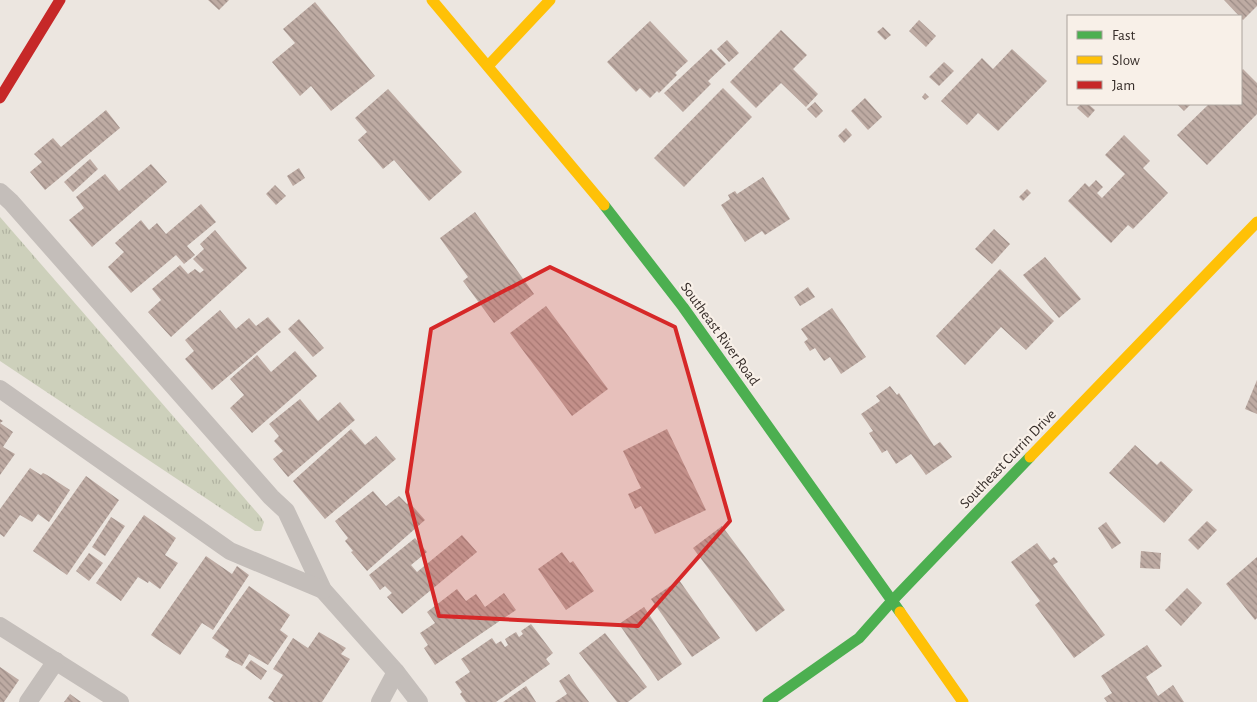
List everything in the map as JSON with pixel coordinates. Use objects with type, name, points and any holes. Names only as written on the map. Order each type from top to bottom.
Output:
[{"type":"main road","points":[[0,98],[60,0]]},
{"type":"main road","name":"Southeast River Road","points":[[432,0],[588,185],[683,307],[963,702]]},
{"type":"main road","points":[[488,66],[550,0]]},
{"type":"main road","name":"Southeast Currin Drive","points":[[768,702],[859,638],[891,602],[1257,222]]},
{"type":"lane","points":[[0,192],[24,216],[271,497],[286,510],[323,590],[396,672],[419,702]]},
{"type":"lane","points":[[0,390],[230,551],[323,590]]},
{"type":"lane","points":[[0,626],[120,702]]},
{"type":"lane","points":[[28,702],[56,661]]},
{"type":"lane","points":[[380,702],[396,672]]},
{"type":"highlighted area","points":[[550,267],[675,327],[730,521],[638,626],[439,616],[407,492],[431,329]]},
{"type":"green space","points":[[0,217],[260,516],[264,522],[261,531],[255,531],[0,361]]},
{"type":"building","points":[[208,0],[229,0],[219,10]]},
{"type":"building","points":[[1224,0],[1257,0],[1257,6],[1243,20],[1242,15],[1238,15]]},
{"type":"building","points":[[315,2],[375,76],[331,111],[311,86],[300,96],[272,62],[295,43],[283,29]]},
{"type":"building","points":[[919,20],[936,36],[926,47],[909,31]]},
{"type":"building","points":[[650,21],[688,61],[675,73],[677,75],[659,93],[657,91],[650,98],[640,88],[636,92],[607,62]]},
{"type":"building","points":[[883,27],[891,35],[885,40],[877,32]]},
{"type":"building","points":[[781,30],[807,55],[793,69],[818,94],[806,107],[781,83],[756,108],[730,82]]},
{"type":"building","points":[[727,40],[739,53],[729,62],[717,49]]},
{"type":"building","points":[[711,49],[726,64],[708,81],[711,84],[683,112],[664,93]]},
{"type":"building","points":[[1012,49],[1047,81],[998,131],[978,113],[967,125],[941,101],[982,58],[993,69]]},
{"type":"building","points":[[944,62],[954,71],[939,86],[929,77]]},
{"type":"building","points":[[1242,70],[1257,83],[1257,114],[1207,165],[1177,135],[1208,105],[1242,105]]},
{"type":"building","points":[[723,88],[752,117],[684,187],[654,158]]},
{"type":"building","points":[[388,89],[462,172],[429,201],[394,160],[383,169],[358,140],[367,132],[355,118]]},
{"type":"building","points":[[925,93],[929,97],[925,100],[922,97]]},
{"type":"building","points":[[865,98],[882,117],[868,130],[851,111]]},
{"type":"building","points":[[815,102],[823,111],[816,118],[807,109]]},
{"type":"building","points":[[1080,105],[1089,105],[1095,110],[1088,118],[1077,108]]},
{"type":"building","points":[[1178,105],[1190,105],[1184,111]]},
{"type":"building","points":[[106,110],[120,128],[45,190],[30,172],[42,162],[34,154],[53,138],[61,147]]},
{"type":"building","points":[[846,128],[852,135],[844,143],[838,136]]},
{"type":"building","points":[[1124,135],[1150,161],[1143,168],[1168,193],[1133,229],[1128,225],[1111,243],[1068,201],[1085,183],[1089,187],[1096,180],[1103,187],[1097,193],[1102,198],[1125,174],[1105,155]]},
{"type":"building","points":[[90,159],[98,169],[73,192],[64,182]]},
{"type":"building","points":[[151,164],[167,182],[92,247],[69,220],[84,208],[76,197],[105,174],[119,191]]},
{"type":"building","points":[[299,168],[305,178],[293,186],[287,176]]},
{"type":"building","points":[[763,177],[790,219],[765,235],[762,231],[745,242],[721,205],[730,199],[728,195],[735,191],[737,194]]},
{"type":"building","points":[[275,185],[286,196],[276,205],[266,194]]},
{"type":"building","points":[[1027,189],[1031,193],[1023,201],[1019,197]]},
{"type":"building","points":[[201,204],[216,222],[187,246],[195,255],[184,264],[176,255],[131,293],[108,267],[124,252],[115,243],[141,220],[149,230],[157,223],[166,234]]},
{"type":"building","points":[[475,212],[534,294],[494,323],[463,281],[468,277],[440,238]]},
{"type":"building","points":[[994,229],[1010,244],[992,264],[975,249]]},
{"type":"building","points":[[215,230],[247,268],[171,337],[148,312],[161,300],[152,289],[180,265],[188,274],[195,269],[200,273],[204,270],[193,259],[204,249],[200,244]]},
{"type":"building","points":[[1045,257],[1081,299],[1059,318],[1023,275]]},
{"type":"building","points":[[1000,269],[1054,321],[1026,350],[1001,327],[965,365],[936,336]]},
{"type":"building","points":[[808,287],[815,297],[800,306],[794,297]]},
{"type":"building","points":[[546,306],[608,389],[572,416],[510,333]]},
{"type":"building","points":[[832,308],[866,357],[841,374],[830,357],[824,361],[815,348],[810,351],[804,342],[808,339],[801,329]]},
{"type":"building","points":[[220,310],[236,329],[249,318],[256,326],[268,317],[281,332],[212,390],[185,359],[194,351],[185,340]]},
{"type":"building","points":[[299,319],[324,348],[313,357],[288,329]]},
{"type":"building","points":[[295,351],[317,376],[252,433],[230,408],[244,395],[230,379],[257,355],[271,372]]},
{"type":"building","points":[[1257,380],[1257,414],[1245,409]]},
{"type":"building","points":[[890,386],[897,395],[899,393],[934,446],[940,442],[952,457],[926,475],[911,454],[896,464],[887,450],[882,453],[869,433],[873,431],[861,414],[880,401],[876,396]]},
{"type":"building","points":[[300,399],[318,421],[340,402],[355,420],[288,477],[273,459],[283,451],[274,441],[279,436],[269,424]]},
{"type":"building","points":[[0,423],[13,432],[3,447],[15,454],[0,475]]},
{"type":"building","points":[[351,429],[365,445],[376,436],[396,459],[325,519],[293,481]]},
{"type":"building","points":[[667,429],[706,510],[655,534],[641,506],[635,509],[628,494],[641,488],[623,451]]},
{"type":"building","points":[[1135,445],[1157,465],[1161,461],[1193,490],[1164,523],[1109,473]]},
{"type":"building","points":[[30,468],[41,475],[43,473],[47,475],[70,490],[49,522],[38,514],[32,522],[20,515],[4,537],[0,534],[0,509]]},
{"type":"building","points":[[86,476],[119,500],[67,575],[33,551]]},
{"type":"building","points":[[373,491],[386,506],[399,496],[407,504],[409,502],[425,520],[367,571],[351,552],[353,551],[345,541],[348,538],[335,521]]},
{"type":"building","points":[[144,515],[176,538],[165,555],[178,563],[160,589],[149,581],[148,583],[138,577],[121,601],[96,583]]},
{"type":"building","points":[[111,517],[125,526],[105,556],[92,547]]},
{"type":"building","points":[[1207,521],[1217,530],[1198,550],[1188,540]]},
{"type":"building","points":[[1106,522],[1121,543],[1112,549],[1098,528]]},
{"type":"building","points":[[722,526],[785,610],[756,632],[693,548]]},
{"type":"building","points":[[462,535],[477,552],[402,614],[387,597],[392,593],[385,586],[380,590],[369,575],[415,538],[427,552],[411,565],[417,572]]},
{"type":"building","points":[[1037,543],[1050,560],[1054,557],[1058,562],[1053,565],[1105,635],[1074,658],[1035,605],[1040,601],[1011,562]]},
{"type":"building","points":[[1141,551],[1161,553],[1160,569],[1140,568]]},
{"type":"building","points":[[562,552],[570,563],[573,561],[594,591],[566,610],[538,569]]},
{"type":"building","points":[[89,553],[103,563],[89,581],[76,571]]},
{"type":"building","points":[[206,556],[232,574],[237,566],[249,575],[213,630],[202,623],[180,655],[151,635]]},
{"type":"building","points":[[1257,557],[1257,618],[1255,620],[1226,584]]},
{"type":"building","points":[[679,580],[720,638],[692,657],[651,599]]},
{"type":"building","points":[[249,586],[290,615],[280,630],[288,636],[268,665],[249,654],[242,666],[225,657],[229,650],[212,638]]},
{"type":"building","points":[[1187,588],[1202,603],[1181,626],[1165,610]]},
{"type":"building","points":[[457,589],[466,601],[476,594],[485,607],[504,593],[516,610],[435,665],[424,648],[428,645],[420,633],[435,623],[427,612]]},
{"type":"building","points":[[644,607],[682,664],[658,681],[619,624]]},
{"type":"building","points":[[531,624],[553,653],[546,659],[550,664],[496,702],[466,702],[455,682],[470,672],[461,659],[492,638],[496,644],[501,641],[505,647],[508,645],[505,639],[516,632],[519,637],[523,634],[521,631]]},
{"type":"building","points":[[319,632],[346,648],[341,654],[350,659],[322,702],[274,702],[268,698],[283,675],[273,669],[293,638],[308,648]]},
{"type":"building","points":[[605,633],[647,687],[628,702],[617,702],[579,653]]},
{"type":"building","points":[[1147,645],[1162,666],[1146,677],[1158,696],[1173,685],[1184,702],[1107,702],[1104,698],[1112,693],[1101,676]]},
{"type":"building","points":[[251,660],[267,671],[261,680],[245,668]]},
{"type":"building","points":[[0,667],[19,680],[4,702],[0,702]]},
{"type":"building","points":[[569,674],[589,702],[555,702],[567,694],[559,681]]},
{"type":"building","points":[[526,686],[536,702],[503,702]]},
{"type":"building","points":[[70,694],[81,702],[64,702]]},
{"type":"traffic: fast","points":[[604,205],[683,307],[900,612]]},
{"type":"traffic: fast","points":[[768,702],[859,638],[1030,457]]},
{"type":"traffic: slow","points":[[432,0],[604,205]]},
{"type":"traffic: slow","points":[[488,66],[550,0]]},
{"type":"traffic: slow","points":[[1030,457],[1257,222]]},
{"type":"traffic: slow","points":[[900,612],[963,702]]},
{"type":"traffic: jam","points":[[0,98],[60,0]]}]
